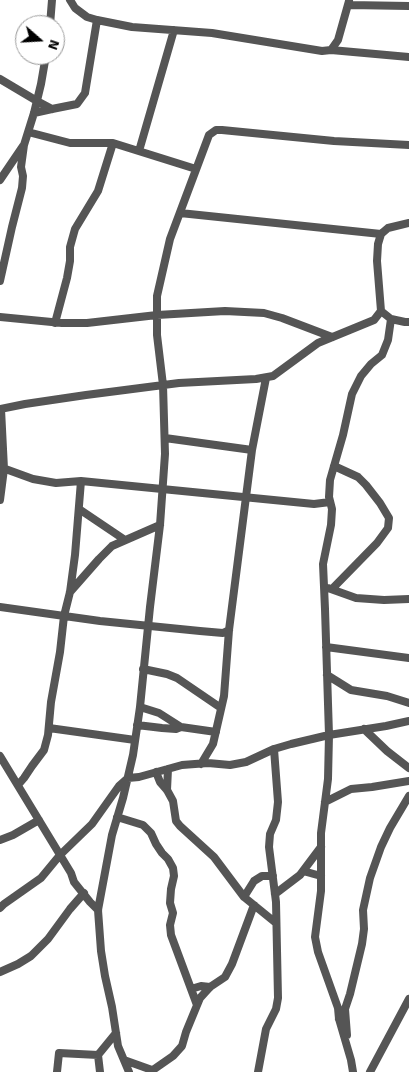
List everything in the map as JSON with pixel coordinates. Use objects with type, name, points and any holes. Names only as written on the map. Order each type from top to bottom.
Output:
[{"type":"street","points":[[51,15],[52,0]]},
{"type":"street","points":[[70,0],[75,8],[87,17],[132,27],[212,33],[322,51],[331,50],[409,57]]},
{"type":"street","points":[[331,50],[338,40],[349,2],[409,6]]},
{"type":"street","points":[[34,113],[77,104],[85,93],[97,20]]},
{"type":"street","points":[[138,151],[174,30]]},
{"type":"street","points":[[0,281],[22,188],[23,176],[21,167],[24,145],[34,113],[44,65]]},
{"type":"street","points":[[0,79],[52,109]]},
{"type":"street","points":[[129,1072],[118,1046],[101,951],[98,910],[112,835],[128,778],[138,725],[160,525],[165,438],[163,385],[157,335],[157,296],[170,239],[208,135],[216,130],[334,141],[409,145]]},
{"type":"street","points":[[28,132],[70,143],[113,143],[196,169]]},
{"type":"street","points":[[55,323],[67,278],[70,247],[75,229],[98,191],[113,143]]},
{"type":"street","points":[[0,180],[24,145]]},
{"type":"street","points":[[180,213],[381,234]]},
{"type":"street","points":[[0,500],[2,468],[1,409],[163,385],[273,376],[318,343],[374,320],[381,311],[377,261],[378,244],[381,234],[388,228],[409,223]]},
{"type":"street","points":[[0,317],[55,323],[87,323],[157,315],[225,311],[264,313],[332,337]]},
{"type":"street","points":[[381,311],[391,319],[409,322]]},
{"type":"street","points":[[353,1072],[339,1019],[338,1008],[318,952],[315,937],[321,891],[321,833],[328,779],[329,736],[323,564],[331,525],[330,480],[352,394],[361,376],[382,355],[388,340],[391,319]]},
{"type":"street","points":[[202,764],[213,744],[224,696],[229,630],[252,450],[266,378]]},
{"type":"street","points":[[165,438],[252,450]]},
{"type":"street","points":[[332,589],[377,543],[388,528],[389,518],[380,503],[358,477],[334,466]]},
{"type":"street","points":[[2,468],[33,479],[56,483],[81,481],[314,504],[330,502]]},
{"type":"street","points":[[18,785],[44,750],[48,735],[51,702],[75,555],[81,481]]},
{"type":"street","points":[[79,509],[125,540]]},
{"type":"street","points":[[70,592],[111,547],[160,525]]},
{"type":"street","points":[[324,586],[356,598],[409,599]]},
{"type":"street","points":[[0,607],[100,622],[200,631],[223,632],[229,630]]},
{"type":"street","points":[[326,647],[409,658]]},
{"type":"street","points":[[143,669],[178,678],[221,708]]},
{"type":"street","points":[[326,675],[351,690],[387,696],[409,703]]},
{"type":"street","points":[[140,707],[159,713],[181,728]]},
{"type":"street","points":[[0,908],[41,878],[60,855],[92,824],[119,786],[128,778],[139,777],[182,765],[230,765],[246,762],[274,749],[291,744],[409,721]]},
{"type":"street","points":[[138,725],[216,732]]},
{"type":"street","points":[[49,728],[135,740]]},
{"type":"street","points":[[364,729],[387,751],[409,768]]},
{"type":"street","points":[[258,1072],[266,1029],[276,1009],[278,998],[275,894],[268,847],[270,834],[276,820],[278,802],[274,749]]},
{"type":"street","points":[[0,756],[71,873],[74,882],[98,910]]},
{"type":"street","points":[[0,773],[7,768]]},
{"type":"street","points":[[167,790],[168,769]]},
{"type":"street","points":[[156,772],[172,801],[176,820],[180,826],[214,857],[244,897],[276,923]]},
{"type":"street","points":[[325,802],[351,789],[409,781]]},
{"type":"street","points":[[339,1019],[345,1009],[354,981],[362,944],[364,910],[370,878],[384,840],[409,796]]},
{"type":"street","points":[[117,817],[143,825],[151,833],[156,844],[173,868],[174,876],[170,903],[173,914],[170,924],[171,935],[197,1005]]},
{"type":"street","points":[[0,840],[39,820]]},
{"type":"street","points":[[275,894],[290,884],[303,871],[321,847]]},
{"type":"street","points":[[303,871],[321,876]]},
{"type":"street","points":[[244,897],[254,881],[262,876],[273,876]]},
{"type":"street","points":[[0,972],[31,956],[48,939],[84,893]]},
{"type":"street","points":[[124,1060],[151,1071],[173,1056],[182,1046],[200,998],[210,987],[225,976],[232,964],[254,905]]},
{"type":"street","points":[[191,989],[201,986],[210,987]]},
{"type":"street","points":[[370,1072],[408,1003]]},
{"type":"street","points":[[345,1009],[347,1044]]},
{"type":"street","points":[[100,1072],[98,1056],[116,1033]]},
{"type":"street","points":[[57,1072],[59,1053],[98,1056]]}]
